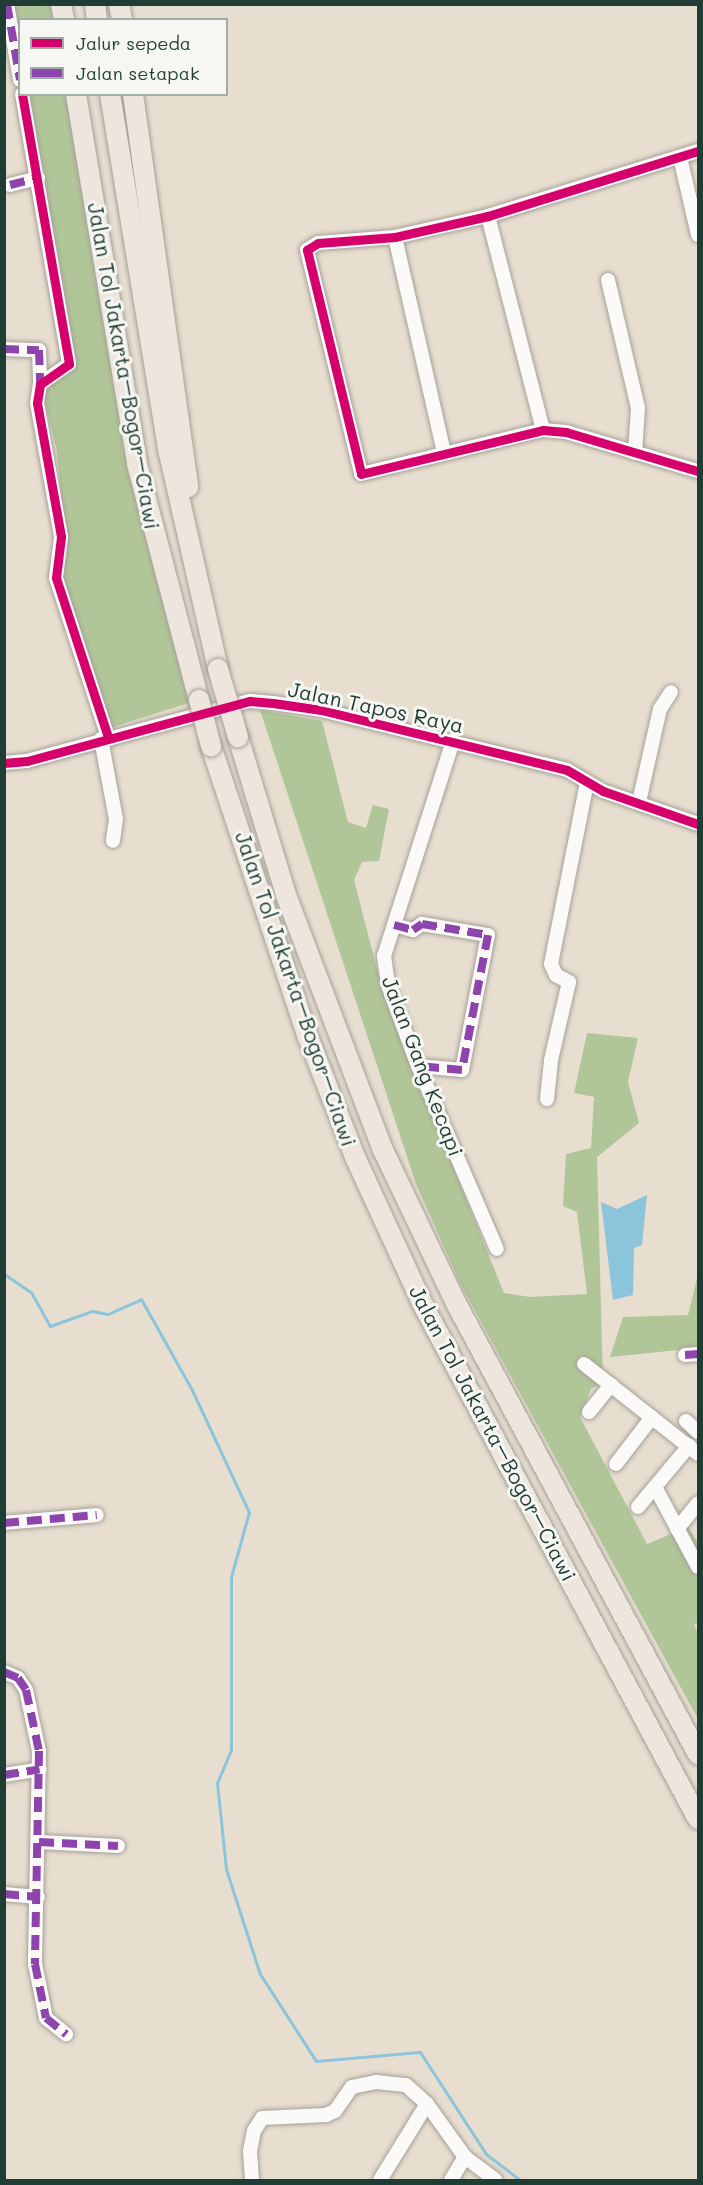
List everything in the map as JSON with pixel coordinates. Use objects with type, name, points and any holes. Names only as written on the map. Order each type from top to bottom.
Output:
[{"type":"highway","name":"Jalan Tol Jakarta–Bogor–Ciawi","points":[[76,96],[137,464],[211,746],[308,1037],[355,1157],[422,1303],[699,1819]]},
{"type":"highway","name":"Jalan Tol Jakarta–Bogor–Ciawi","points":[[110,96],[170,453],[211,642],[286,895],[383,1150],[457,1305],[699,1754]]},
{"type":"highway","points":[[133,96],[211,642]]},
{"type":"street","points":[[7,4],[9,49],[18,74]]},
{"type":"street","points":[[22,96],[69,364],[40,384]]},
{"type":"street","points":[[699,151],[488,216],[395,237],[318,243],[307,250],[361,474],[543,430],[566,432],[699,471]]},
{"type":"street","points":[[680,158],[699,235]]},
{"type":"street","points":[[10,185],[38,178]]},
{"type":"street","points":[[488,216],[543,430]]},
{"type":"street","points":[[395,237],[444,453]]},
{"type":"street","points":[[608,280],[638,408],[635,453]]},
{"type":"street","points":[[4,349],[39,350],[38,413],[61,537],[57,583],[104,738],[116,819],[113,841]]},
{"type":"street","points":[[639,802],[660,709],[671,692]]},
{"type":"street","name":"Jalan Tapos Raya","points":[[4,763],[27,761],[104,738],[250,701],[321,710],[567,770],[587,783],[699,824]]},
{"type":"street","name":"Jalan Gang Kecapi","points":[[453,741],[384,956],[385,971],[418,1066],[497,1250]]},
{"type":"street","points":[[547,1099],[551,1060],[569,982],[556,975],[551,964],[561,929],[572,853],[587,783]]},
{"type":"street","points":[[394,925],[413,930],[420,924],[488,936],[462,1070],[418,1066]]},
{"type":"street","points":[[584,1364],[694,1450],[655,1487],[638,1507]]},
{"type":"street","points":[[589,1412],[611,1385]]},
{"type":"street","points":[[616,1464],[652,1417]]},
{"type":"street","points":[[686,1421],[699,1432]]},
{"type":"street","points":[[655,1487],[699,1567]]},
{"type":"street","points":[[677,1528],[699,1503]]},
{"type":"street","points":[[4,1523],[97,1515]]},
{"type":"street","points":[[4,1672],[18,1678],[26,1690],[40,1769],[36,1964],[45,2016],[66,2034]]},
{"type":"street","points":[[4,1774],[40,1769]]},
{"type":"street","points":[[39,1842],[118,1846]]},
{"type":"street","points":[[4,1894],[38,1897]]},
{"type":"street","points":[[252,2181],[250,2151],[254,2131],[262,2118],[326,2115],[335,2111],[352,2087],[376,2082],[406,2085],[427,2104],[465,2157],[495,2181]]},
{"type":"street","points":[[380,2181],[427,2104]]},
{"type":"street","points":[[451,2181],[465,2157]]},
{"type":"green space","points":[[14,5],[61,5],[64,18],[18,18],[18,33]]},
{"type":"green space","points":[[29,96],[76,96],[192,702],[113,727],[106,725],[59,583],[62,503],[57,451],[43,396],[55,380],[75,369]]},
{"type":"green space","points":[[260,710],[322,721],[348,822],[366,828],[373,805],[389,809],[379,861],[362,862],[354,880],[384,996],[504,1293],[530,1297],[587,1294],[577,1212],[563,1206],[566,1154],[591,1148],[594,1097],[574,1093],[587,1033],[638,1038],[628,1082],[639,1123],[597,1157],[603,1382],[591,1389],[580,1417],[647,1544],[688,1527],[698,1543],[698,1623],[694,1624],[698,1634],[698,1719],[461,1285],[416,1184]]},
{"type":"green space","points":[[698,1274],[698,1348],[610,1357],[623,1317],[688,1315]]},
{"type":"water","points":[[647,1195],[642,1245],[634,1248],[633,1295],[613,1300],[601,1202],[617,1209]]},
{"type":"waterway","points":[[4,1274],[31,1292],[50,1326],[92,1311],[108,1314],[141,1299],[192,1390],[249,1512],[231,1577],[231,1750],[217,1783],[226,1869],[260,1974],[316,2061],[420,2052],[486,2154],[520,2180]]},
{"type":"waterway","points":[[620,2180],[632,2180]]},
{"type":"marked path","points":[[7,4],[18,68]]},
{"type":"marked path","points":[[10,185],[38,178]]},
{"type":"marked path","points":[[4,349],[39,350],[40,384]]},
{"type":"marked path","points":[[394,925],[413,930],[422,924],[488,935],[462,1070],[418,1066]]},
{"type":"marked path","points":[[685,1355],[698,1354]]},
{"type":"marked path","points":[[4,1523],[97,1515]]},
{"type":"marked path","points":[[4,1672],[18,1678],[26,1690],[39,1751],[35,1964],[46,2018],[66,2034]]},
{"type":"marked path","points":[[4,1775],[40,1769]]},
{"type":"marked path","points":[[39,1842],[118,1846]]},
{"type":"marked path","points":[[4,1894],[38,1897]]},
{"type":"cycle path","points":[[22,96],[69,364],[40,384],[37,403],[61,537],[56,578],[108,737]]},
{"type":"cycle path","points":[[698,151],[488,216],[395,237],[318,243],[307,250],[361,474],[543,430],[566,432],[698,471]]},
{"type":"cycle path","points":[[4,763],[27,761],[250,701],[273,703],[321,710],[567,770],[603,791],[698,824]]}]
